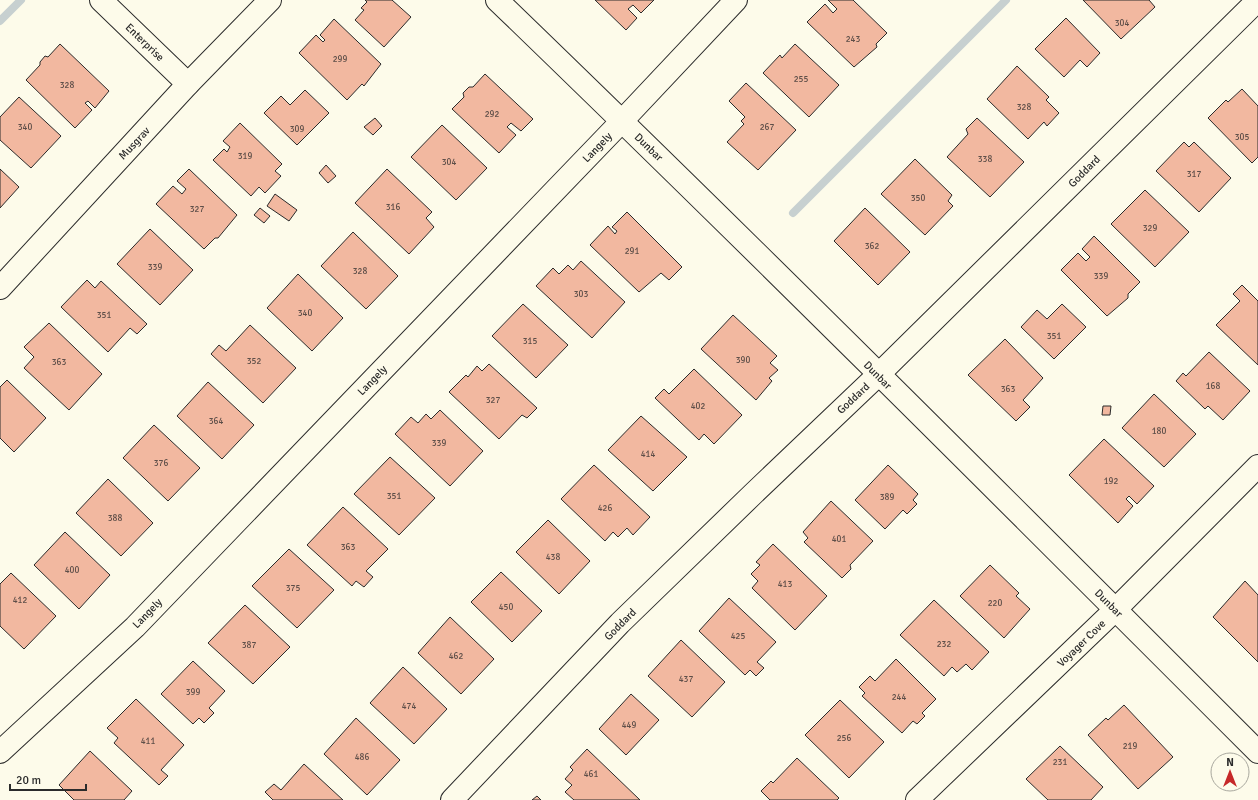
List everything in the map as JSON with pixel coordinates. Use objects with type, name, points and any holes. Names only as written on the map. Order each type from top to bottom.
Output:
[{"type":"street","name":"Enterprise","points":[[101,0],[188,84]]},
{"type":"street","name":"Musgrav","points":[[0,288],[188,84],[270,0]]},
{"type":"street","name":"Dunbar","points":[[497,0],[740,235],[878,375],[1258,752]]},
{"type":"street","name":"Langely","points":[[0,752],[135,627],[622,121],[736,0]]},
{"type":"street","name":"Goddard","points":[[452,800],[620,623],[878,375],[1258,0]]},
{"type":"street","name":"Voyager Cove","points":[[917,800],[1116,610],[1258,466]]},
{"type":"building","points":[[365,0],[392,0],[411,17],[384,47],[355,20],[364,10],[361,8],[367,2]]},
{"type":"building","points":[[595,0],[654,0],[641,13],[633,5],[628,9],[637,18],[626,30]]},
{"type":"building","points":[[828,0],[853,0],[887,33],[876,44],[877,47],[854,67],[807,22],[825,4],[833,13],[837,9]]},
{"type":"building","points":[[1083,0],[1149,0],[1155,7],[1121,39]]},
{"type":"building","points":[[1066,18],[1100,53],[1087,67],[1080,60],[1064,77],[1035,49]]},
{"type":"building","points":[[334,19],[381,64],[364,86],[362,84],[347,100],[299,53],[316,35],[323,42],[325,40],[320,35]]},
{"type":"building","points":[[60,44],[109,91],[95,108],[88,101],[85,103],[92,110],[75,128],[26,80],[40,65],[40,62],[45,56],[48,57]]},
{"type":"building","points":[[795,44],[839,85],[809,117],[763,73],[780,55],[782,58]]},
{"type":"building","points":[[1017,66],[1049,97],[1046,100],[1059,113],[1047,126],[1044,122],[1028,139],[987,99]]},
{"type":"building","points":[[485,74],[533,119],[521,131],[511,123],[507,127],[516,135],[499,153],[452,109],[464,97],[463,93],[469,87],[473,87]]},
{"type":"building","points":[[746,83],[796,130],[758,170],[727,142],[744,124],[741,121],[745,117],[729,101]]},
{"type":"building","points":[[1242,89],[1258,106],[1258,157],[1252,163],[1208,118],[1226,100],[1228,102]]},
{"type":"building","points":[[305,90],[329,113],[297,145],[264,113],[281,96],[290,105]]},
{"type":"building","points":[[19,97],[61,136],[31,168],[0,140],[0,117]]},
{"type":"building","points":[[375,118],[382,126],[373,135],[364,127]]},
{"type":"building","points":[[977,118],[1024,162],[990,197],[947,157],[968,134],[966,129]]},
{"type":"building","points":[[240,123],[282,164],[275,171],[281,176],[265,193],[259,187],[251,196],[213,160],[224,149],[227,152],[230,147],[223,141]]},
{"type":"building","points":[[442,125],[487,168],[456,200],[411,157]]},
{"type":"building","points":[[1184,142],[1189,147],[1194,142],[1231,178],[1199,212],[1156,171]]},
{"type":"building","points":[[915,159],[952,195],[948,201],[953,206],[925,235],[881,194]]},
{"type":"building","points":[[326,165],[336,176],[328,183],[319,173]]},
{"type":"building","points":[[0,169],[19,187],[0,208]]},
{"type":"building","points":[[189,169],[237,215],[218,238],[215,238],[204,249],[156,204],[173,186],[182,194],[186,189],[177,181]]},
{"type":"building","points":[[387,169],[432,212],[426,218],[434,227],[409,254],[355,203]]},
{"type":"building","points":[[1145,190],[1189,232],[1155,267],[1111,224]]},
{"type":"building","points":[[275,194],[297,210],[289,221],[267,206]]},
{"type":"building","points":[[260,208],[270,216],[264,223],[254,215]]},
{"type":"building","points":[[865,208],[910,252],[878,285],[834,241]]},
{"type":"building","points":[[627,212],[682,267],[669,280],[661,273],[639,292],[590,245],[608,226],[615,234],[617,231],[612,227]]},
{"type":"building","points":[[150,229],[193,270],[160,305],[117,264]]},
{"type":"building","points":[[353,232],[398,276],[366,309],[321,266]]},
{"type":"building","points":[[1094,236],[1140,282],[1128,294],[1128,298],[1107,316],[1061,270],[1078,253],[1086,261],[1090,257],[1082,249]]},
{"type":"building","points":[[581,261],[625,302],[592,338],[536,286],[553,268],[559,274],[568,265],[573,270]]},
{"type":"building","points":[[298,274],[343,318],[312,351],[267,308]]},
{"type":"building","points":[[87,280],[95,288],[101,281],[147,324],[137,334],[130,328],[108,352],[61,307]]},
{"type":"building","points":[[1242,285],[1258,301],[1258,365],[1216,325],[1240,301],[1233,294]]},
{"type":"building","points":[[523,304],[568,345],[536,378],[492,336]]},
{"type":"building","points":[[1062,304],[1086,327],[1054,359],[1021,327],[1037,310],[1047,319]]},
{"type":"building","points":[[733,315],[777,356],[770,363],[778,370],[769,378],[772,381],[756,400],[701,349]]},
{"type":"building","points":[[49,323],[102,374],[69,410],[24,368],[34,357],[24,347]]},
{"type":"building","points":[[250,325],[296,368],[263,403],[211,354],[219,345],[226,351]]},
{"type":"building","points":[[1005,339],[1043,378],[1023,400],[1030,407],[1016,421],[968,375]]},
{"type":"building","points":[[1209,352],[1250,391],[1223,420],[1208,406],[1205,409],[1176,381],[1183,373],[1186,376]]},
{"type":"building","points":[[489,364],[537,408],[527,418],[522,415],[499,439],[449,392],[466,375],[468,377],[477,366],[482,371]]},
{"type":"building","points":[[694,369],[742,415],[714,444],[704,434],[699,440],[655,398],[664,389],[669,394]]},
{"type":"building","points":[[7,380],[46,418],[14,452],[0,438],[0,387]]},
{"type":"building","points":[[208,382],[254,425],[222,459],[177,416]]},
{"type":"building","points":[[1154,394],[1196,434],[1164,467],[1122,428]]},
{"type":"building","points":[[1103,406],[1111,406],[1110,415],[1102,415]]},
{"type":"building","points":[[440,410],[483,451],[450,486],[395,434],[411,417],[418,423],[426,414],[431,419]]},
{"type":"building","points":[[641,416],[687,457],[653,491],[608,450]]},
{"type":"building","points":[[154,425],[200,468],[168,501],[123,458]]},
{"type":"building","points":[[1104,439],[1154,486],[1137,504],[1129,496],[1126,499],[1133,506],[1118,523],[1069,475]]},
{"type":"building","points":[[390,457],[435,498],[399,535],[354,494]]},
{"type":"building","points":[[594,465],[650,517],[633,535],[627,528],[618,537],[613,532],[605,541],[561,499]]},
{"type":"building","points":[[888,465],[918,494],[913,500],[917,504],[907,514],[903,510],[885,529],[855,500]]},
{"type":"building","points":[[108,479],[153,523],[121,556],[76,513]]},
{"type":"building","points":[[831,501],[873,541],[850,565],[851,569],[842,578],[804,542],[808,538],[803,532]]},
{"type":"building","points":[[343,507],[388,549],[366,571],[373,577],[364,587],[356,581],[352,586],[307,545]]},
{"type":"building","points":[[548,520],[590,561],[559,594],[516,552]]},
{"type":"building","points":[[65,532],[110,575],[79,609],[34,565]]},
{"type":"building","points":[[773,544],[827,596],[795,630],[752,588],[758,581],[751,574],[760,565],[756,562]]},
{"type":"building","points":[[289,549],[334,590],[297,628],[252,586]]},
{"type":"building","points":[[990,565],[1019,593],[1016,596],[1030,609],[1004,638],[960,596]]},
{"type":"building","points":[[501,572],[542,611],[512,642],[471,602]]},
{"type":"building","points":[[11,573],[56,616],[24,649],[0,626],[0,584]]},
{"type":"building","points":[[1245,581],[1258,595],[1258,662],[1213,617]]},
{"type":"building","points":[[729,598],[776,642],[757,662],[764,668],[756,676],[750,670],[745,675],[699,631]]},
{"type":"building","points":[[934,600],[989,652],[972,670],[966,664],[957,672],[952,667],[944,676],[900,635]]},
{"type":"building","points":[[245,605],[290,647],[253,684],[208,643]]},
{"type":"building","points":[[450,617],[494,659],[461,694],[418,653]]},
{"type":"building","points":[[681,640],[725,682],[692,717],[648,676]]},
{"type":"building","points":[[896,659],[936,699],[922,713],[925,716],[917,724],[913,721],[902,733],[862,696],[865,693],[859,687],[870,676],[875,681]]},
{"type":"building","points":[[193,661],[225,691],[209,708],[214,713],[204,723],[199,718],[193,724],[161,694]]},
{"type":"building","points":[[403,667],[447,709],[414,744],[370,703]]},
{"type":"building","points":[[631,694],[659,720],[626,755],[599,729]]},
{"type":"building","points":[[136,699],[184,745],[161,770],[168,776],[159,785],[114,743],[118,738],[107,728]]},
{"type":"building","points":[[840,700],[884,742],[849,778],[805,735]]},
{"type":"building","points":[[1124,705],[1173,757],[1138,789],[1088,735],[1106,718],[1108,720]]},
{"type":"building","points":[[356,718],[400,760],[367,795],[324,754]]},
{"type":"building","points":[[1060,746],[1103,787],[1091,800],[1048,800],[1026,779]]},
{"type":"building","points":[[587,749],[640,800],[574,800],[565,792],[572,785],[565,779],[573,770],[570,767]]},
{"type":"building","points":[[90,751],[132,791],[124,800],[74,800],[59,785]]},
{"type":"building","points":[[797,758],[839,798],[837,800],[770,800],[761,791],[771,781],[773,783]]},
{"type":"building","points":[[304,764],[343,800],[273,800],[265,792],[274,784],[281,790]]},
{"type":"building","points":[[537,796],[541,800],[532,800]]},
{"type":"waterway","points":[[0,21],[21,0]]},
{"type":"waterway","points":[[793,213],[1006,0]]}]
